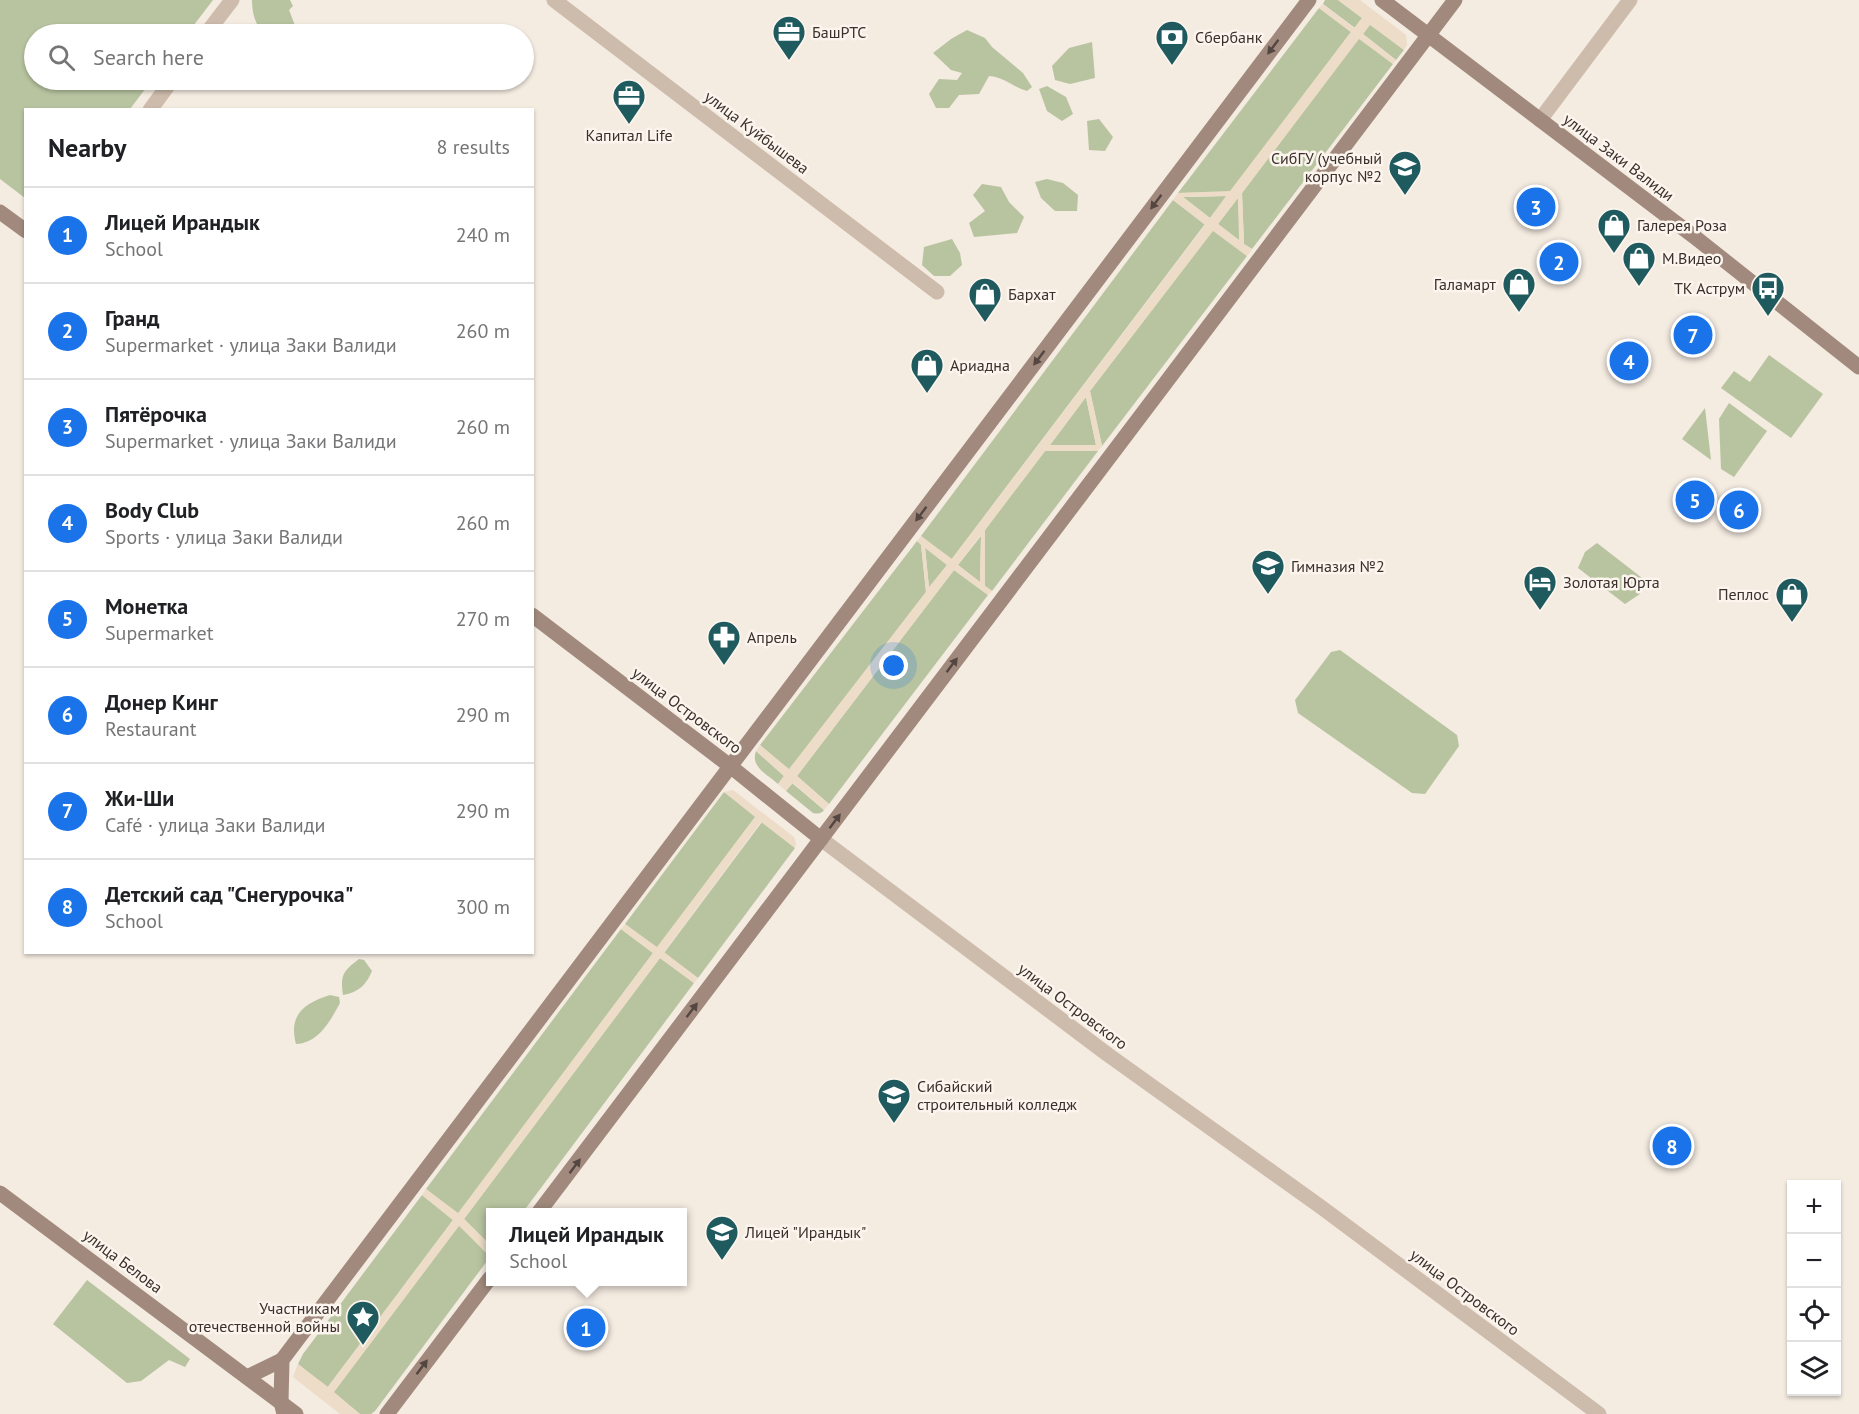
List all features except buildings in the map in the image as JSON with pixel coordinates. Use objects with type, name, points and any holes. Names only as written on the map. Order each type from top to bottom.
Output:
[{"type":"main road","points":[[247,1377],[282,1360],[1309,0]]},
{"type":"main road","name":"улица Заки Валиди","points":[[1382,0],[1696,237],[1859,367]]},
{"type":"main road","points":[[542,1208],[1455,0]]},
{"type":"main road","points":[[0,212],[24,230]]},
{"type":"main road","name":"улица Островского","points":[[534,617],[730,766],[821,839]]},
{"type":"main road","name":"улица Белова","points":[[0,1193],[247,1377],[282,1408],[296,1414]]},
{"type":"main road","points":[[387,1414],[486,1283]]},
{"type":"main road","points":[[282,1360],[282,1408]]},
{"type":"street","points":[[214,24],[232,0]]},
{"type":"street","name":"улица Куйбышева","points":[[554,0],[938,292]]},
{"type":"street","points":[[1540,120],[1630,0]]},
{"type":"street","points":[[151,108],[165,90]]},
{"type":"street","name":"улица Островского","points":[[821,839],[1107,1054],[1321,1207],[1599,1414]]},
{"type":"green space","points":[[0,0],[213,0],[195,24],[24,24],[24,90],[144,90],[131,108],[24,108],[24,197],[0,179]]},
{"type":"green space","points":[[252,0],[290,0],[293,6],[289,10],[294,24],[257,24]]},
{"type":"green space","points":[[1325,0],[1338,0],[1362,18],[1355,28],[1323,4]]},
{"type":"green space","points":[[1319,8],[1351,32],[1230,192],[1178,193]]},
{"type":"green space","points":[[1370,24],[1404,50],[1396,60],[1363,34]]},
{"type":"green space","points":[[967,30],[985,38],[992,47],[1023,73],[1032,87],[1027,91],[999,78],[989,76],[979,94],[959,95],[949,108],[936,108],[929,94],[939,79],[957,80],[962,73],[951,70],[933,53]]},
{"type":"green space","points":[[1359,38],[1393,64],[1252,249],[1244,244],[1242,193]]},
{"type":"green space","points":[[1092,42],[1095,78],[1070,84],[1055,80],[1052,66],[1069,48]]},
{"type":"green space","points":[[1047,86],[1066,97],[1073,114],[1062,121],[1047,111],[1039,89]]},
{"type":"green space","points":[[1099,119],[1113,137],[1105,151],[1089,150],[1087,121]]},
{"type":"green space","points":[[1047,179],[1063,183],[1078,195],[1077,211],[1055,211],[1041,198],[1035,182]]},
{"type":"green space","points":[[982,184],[1001,187],[1009,202],[1024,217],[1017,233],[974,237],[969,223],[985,211],[973,195]]},
{"type":"green space","points":[[1227,196],[1210,218],[1183,197]]},
{"type":"green space","points":[[1238,198],[1240,241],[1218,224]]},
{"type":"green space","points":[[1173,200],[1205,224],[951,560],[921,536]]},
{"type":"green space","points":[[1213,230],[1247,256],[1102,446],[1090,391]]},
{"type":"green space","points":[[952,239],[960,253],[962,265],[950,276],[934,276],[922,265],[924,247]]},
{"type":"green space","points":[[1769,355],[1823,394],[1791,438],[1721,388],[1734,371],[1750,382]]},
{"type":"green space","points":[[1086,397],[1096,445],[1050,445]]},
{"type":"green space","points":[[1729,403],[1767,431],[1734,477],[1721,469],[1719,419]]},
{"type":"green space","points":[[1705,408],[1711,460],[1682,439]]},
{"type":"green space","points":[[1045,451],[1098,451],[992,591],[985,586],[985,530]]},
{"type":"green space","points":[[981,536],[980,582],[958,565]]},
{"type":"green space","points":[[917,541],[921,544],[926,592],[789,770],[760,745]]},
{"type":"green space","points":[[1597,543],[1646,581],[1640,594],[1625,604],[1578,568],[1585,552]]},
{"type":"green space","points":[[925,547],[947,565],[929,588]]},
{"type":"green space","points":[[954,570],[988,595],[829,804],[797,776]]},
{"type":"green space","points":[[1340,650],[1457,735],[1459,746],[1425,794],[1412,793],[1298,713],[1295,700],[1331,652]]},
{"type":"green space","points":[[756,751],[784,776],[778,784],[758,766]]},
{"type":"green space","points":[[792,783],[824,810],[813,813],[786,791]]},
{"type":"green space","points":[[724,792],[756,816],[657,948],[625,924]]},
{"type":"green space","points":[[762,822],[795,848],[698,978],[664,953]]},
{"type":"green space","points":[[621,929],[653,953],[458,1214],[426,1189]]},
{"type":"green space","points":[[660,958],[694,983],[526,1208],[486,1208],[486,1241],[464,1219]]},
{"type":"green space","points":[[359,959],[364,960],[372,971],[361,987],[343,995],[344,974]]},
{"type":"green space","points":[[330,995],[339,997],[340,1003],[328,1024],[311,1040],[296,1044],[294,1025],[301,1011],[313,1002]]},
{"type":"green space","points":[[422,1195],[453,1220],[327,1388],[298,1364],[303,1354]]},
{"type":"green space","points":[[459,1225],[486,1253],[486,1262],[375,1411],[371,1414],[360,1414],[333,1393]]},
{"type":"green space","points":[[87,1280],[190,1359],[185,1367],[169,1360],[141,1381],[127,1383],[53,1324]]},
{"type":"shaded area","points":[[1338,0],[1360,0],[1406,35],[1407,45],[1404,50],[1370,25],[1363,34],[1396,60],[1393,64],[1359,39],[1242,193],[1244,244],[1252,250],[1247,256],[1213,231],[1090,391],[1102,446],[1098,451],[1045,451],[985,530],[985,586],[992,591],[988,595],[954,570],[797,776],[829,804],[824,810],[793,783],[786,791],[778,784],[784,776],[756,751],[760,745],[789,769],[926,592],[921,545],[917,541],[921,536],[952,559],[1205,225],[1173,200],[1178,193],[1230,191],[1351,32],[1319,8],[1323,4],[1354,28],[1362,18]],"holes":[[[1226,196],[1210,218],[1184,197]],[[1237,199],[1238,199],[1239,240],[1218,224]],[[1085,398],[1096,445],[1050,445]],[[980,536],[981,537],[980,582],[958,565]],[[925,548],[947,565],[929,587]]]},
{"type":"shaded area","points":[[733,790],[794,837],[795,848],[761,822],[664,952],[698,978],[694,983],[660,958],[464,1219],[486,1241],[486,1252],[459,1226],[334,1392],[360,1414],[340,1414],[293,1377],[298,1364],[328,1387],[453,1220],[422,1195],[426,1189],[458,1213],[653,953],[621,929],[625,924],[657,947],[755,817],[724,792]]},
{"type":"place","name":"БашРТС","points":[[789,61]]},
{"type":"place","name":"Сбербанк","points":[[1172,66]]},
{"type":"place","name":"Капитал Life","points":[[629,125]]},
{"type":"place","name":"СибГУ (учебный корпус №2","points":[[1405,196]]},
{"type":"place","name":"Пятёрочка","points":[[1536,207]]},
{"type":"place","name":"Галерея Роза","points":[[1614,254]]},
{"type":"place","name":"Гранд","points":[[1559,262]]},
{"type":"place","name":"М.Видео","points":[[1639,287]]},
{"type":"place","name":"Галамарт","points":[[1519,313]]},
{"type":"place","name":"ТК Аструм","points":[[1768,317]]},
{"type":"place","name":"Бархат","points":[[985,323]]},
{"type":"place","name":"Жи-Ши","points":[[1693,335]]},
{"type":"place","name":"Body Club","points":[[1629,361]]},
{"type":"place","name":"Ариадна","points":[[927,394]]},
{"type":"place","name":"Монетка","points":[[1695,500]]},
{"type":"place","name":"Донер Кинг","points":[[1739,510]]},
{"type":"place","name":"Гимназия №2","points":[[1268,595]]},
{"type":"place","name":"Золотая Юрта","points":[[1540,611]]},
{"type":"place","name":"Пеплос","points":[[1792,623]]},
{"type":"place","name":"Апрель","points":[[724,666]]},
{"type":"place","name":"Сибайский строительный колледж","points":[[894,1124]]},
{"type":"place","name":"Детский сад \"Снегурочка\"","points":[[1672,1146]]},
{"type":"place","name":"Лицей \"Ирандык\"","points":[[722,1261]]},
{"type":"place","name":"Лицей Ирандык","points":[[586,1328]]},
{"type":"place","name":"Участникам отечественной войны","points":[[363,1346]]}]
